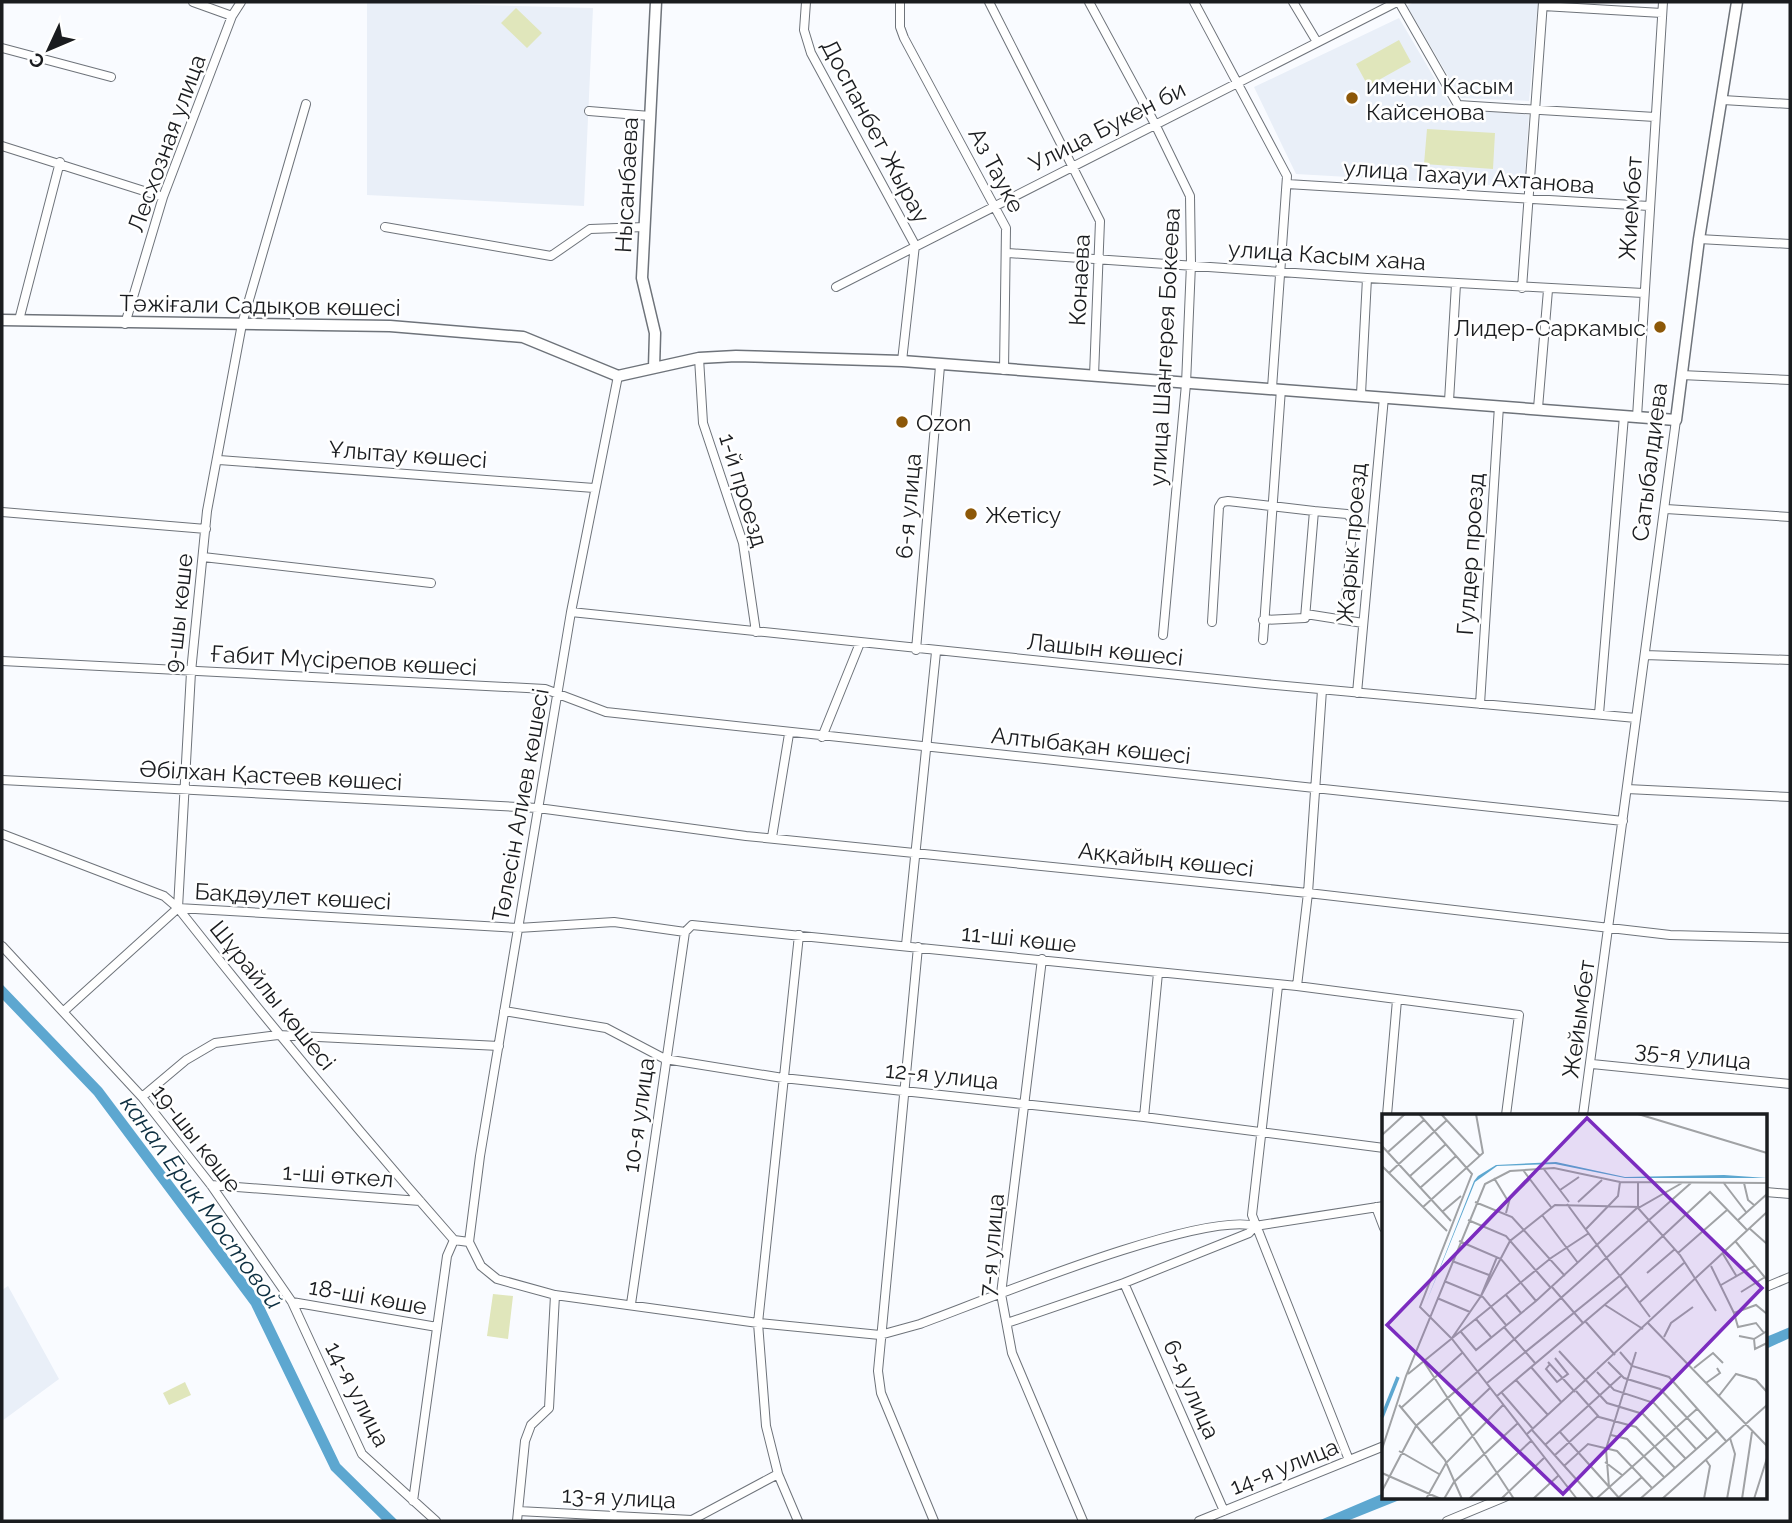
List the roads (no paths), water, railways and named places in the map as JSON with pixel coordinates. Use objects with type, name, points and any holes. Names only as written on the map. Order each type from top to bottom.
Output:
[{"type":"street","points":[[193,2],[232,16]]},
{"type":"street","name":"Лесхозная улица","points":[[125,324],[163,197],[232,16],[241,2]]},
{"type":"street","name":"Нысанбаева","points":[[654,369],[655,332],[642,278],[656,2]]},
{"type":"street","name":"Доспанбет Жырау","points":[[806,2],[804,30],[810,53],[915,245],[902,361]]},
{"type":"street","name":"Аз Тауке","points":[[900,2],[900,27],[904,38],[1006,228],[1008,253],[1004,370]]},
{"type":"street","name":"Конаева","points":[[989,2],[1100,221],[1094,376]]},
{"type":"street","name":"улица Шангерея Бокеева","points":[[1089,2],[1156,124],[1189,191],[1191,264],[1186,384],[1163,635]]},
{"type":"street","points":[[1194,2],[1286,172],[1272,506],[1263,640]]},
{"type":"street","points":[[1293,2],[1317,42]]},
{"type":"street","points":[[1398,2],[1458,105],[1655,117]]},
{"type":"street","name":"Улица Букен би","points":[[836,287],[1398,2]]},
{"type":"street","name":"Жиембет","points":[[1637,417],[1663,2]]},
{"type":"street","name":"Сатыбалдиева","points":[[1610,929],[1699,239],[1737,2]]},
{"type":"street","points":[[1522,288],[1543,4],[1662,13]]},
{"type":"street","points":[[2,48],[111,77]]},
{"type":"street","points":[[1723,100],[1790,104]]},
{"type":"street","name":"9-шы көше","points":[[178,908],[191,672],[206,528],[242,324],[306,104]]},
{"type":"street","points":[[589,111],[650,116]]},
{"type":"street","points":[[2,146],[60,162],[163,197]]},
{"type":"street","points":[[19,320],[60,162]]},
{"type":"street","name":"улица Тахауи Ахтанова","points":[[1287,184],[1529,201],[1649,206]]},
{"type":"street","points":[[385,227],[551,256],[590,229],[645,228]]},
{"type":"street","points":[[1699,239],[1790,244]]},
{"type":"street","name":"улица Касым хана","points":[[1008,253],[1548,290],[1643,293]]},
{"type":"street","points":[[1361,394],[1367,278]]},
{"type":"street","points":[[1449,401],[1456,284]]},
{"type":"street","points":[[1538,408],[1548,290]]},
{"type":"street","name":"Тәжіғали Садықов көшесі","points":[[2,320],[390,326],[517,337],[618,376]]},
{"type":"street","points":[[618,376],[699,358],[736,356],[902,361],[1676,420]]},
{"type":"street","name":"1-й проезд","points":[[699,358],[703,423],[743,543],[756,632]]},
{"type":"street","name":"6-я улица","points":[[916,650],[940,366]]},
{"type":"street","points":[[1681,375],[1790,380]]},
{"type":"street","name":"Төлесін Алиев көшесі","points":[[469,1242],[504,1011],[571,612],[618,376]]},
{"type":"street","name":"Жарык проезд","points":[[1357,693],[1384,397]]},
{"type":"street","name":"Гулдер проезд","points":[[1480,704],[1499,406]]},
{"type":"street","points":[[1599,714],[1624,416]]},
{"type":"street","name":"Ұлытау көшесi","points":[[219,460],[594,488]]},
{"type":"street","points":[[1212,622],[1219,507],[1222,502],[1228,501],[1347,514],[1353,520],[1345,609]]},
{"type":"street","points":[[1666,509],[1790,516]]},
{"type":"street","points":[[1264,620],[1301,621],[1306,614],[1314,511]]},
{"type":"street","points":[[2,512],[206,528]]},
{"type":"street","points":[[203,557],[431,583]]},
{"type":"street","name":"Лашын көшесі","points":[[571,612],[936,652],[1636,718]]},
{"type":"street","points":[[1306,614],[1363,622]]},
{"type":"street","points":[[822,737],[860,643]]},
{"type":"street","points":[[906,945],[936,652]]},
{"type":"street","points":[[1645,655],[1790,660]]},
{"type":"street","name":"Ғабит Мүсірепов көшесi","points":[[2,661],[545,688],[558,695]]},
{"type":"street","points":[[1297,986],[1308,893],[1322,690]]},
{"type":"street","name":"Алтыбақан көшесі","points":[[558,695],[606,712],[789,734],[1623,821]]},
{"type":"street","points":[[772,838],[789,734]]},
{"type":"street","name":"Әбілхан Қастеев көшесi","points":[[2,780],[538,808]]},
{"type":"street","points":[[1628,789],[1790,797]]},
{"type":"street","name":"Аққайың көшесі","points":[[538,808],[772,838],[1308,893],[1610,929],[1670,935],[1790,938]]},
{"type":"street","name":"Шұрайлы көшесі","points":[[2,834],[164,896],[178,908],[278,1035],[454,1240]]},
{"type":"street","name":"Бақдәулет көшесi","points":[[64,1011],[178,908],[518,928]]},
{"type":"street","name":"11-ші көше","points":[[518,928],[614,922],[685,932],[692,925],[1042,958],[1158,973],[1297,986],[1519,1015],[1506,1114]]},
{"type":"street","name":"Жейымбет","points":[[1583,1114],[1610,929]]},
{"type":"street","name":"10-я улица","points":[[631,1304],[685,932]]},
{"type":"street","points":[[798,1521],[778,1474],[766,1426],[758,1322],[799,935]]},
{"type":"street","name":"19-шы көше","points":[[2,946],[142,1097],[211,1185],[292,1302]]},
{"type":"street","points":[[918,947],[880,1335],[881,1393],[934,1521]]},
{"type":"street","name":"7-я улица","points":[[1042,958],[1001,1294],[1012,1353],[1083,1521]]},
{"type":"street","points":[[1144,1117],[1158,973]]},
{"type":"street","points":[[1278,986],[1252,1215],[1349,1460]]},
{"type":"street","points":[[1387,1114],[1397,1000]]},
{"type":"street","name":"12-я улица","points":[[504,1011],[606,1028],[665,1059],[783,1078],[1144,1117],[1382,1148]]},
{"type":"street","points":[[142,1097],[186,1060],[215,1043],[278,1035],[499,1046]]},
{"type":"street","name":"35-я улица","points":[[1592,1064],[1790,1084]]},
{"type":"street","name":"1-шi өткел","points":[[211,1185],[420,1201]]},
{"type":"street","points":[[1768,1192],[1790,1194]]},
{"type":"street","points":[[413,1501],[447,1255],[454,1240],[469,1242],[481,1266],[497,1279],[555,1295],[880,1335],[920,1324],[1172,1235],[1241,1222],[1255,1226],[1380,1207]]},
{"type":"street","points":[[1007,1323],[1124,1283],[1248,1233],[1255,1226]]},
{"type":"street","points":[[1768,1286],[1790,1277]]},
{"type":"street","name":"6-я улица","points":[[1124,1283],[1224,1511]]},
{"type":"street","points":[[517,1521],[525,1441],[531,1425],[549,1408],[555,1295]]},
{"type":"street","name":"18-ші көше","points":[[292,1302],[437,1327]]},
{"type":"street","name":"14-я улица","points":[[292,1302],[362,1454],[436,1521]]},
{"type":"street","name":"14-я улица","points":[[1199,1521],[1382,1447]]},
{"type":"street","name":"13-я улица","points":[[518,1511],[692,1520],[778,1474]]},
{"type":"street","points":[[1447,1521],[1504,1498]]},
{"type":"street","points":[[711,1521],[715,1509]]},
{"type":"water","name":"канал Ерик Мостовой","points":[[2,984],[102,1088],[261,1300],[340,1464],[398,1521],[383,1521],[331,1470],[251,1305],[94,1095],[2,999]]},
{"type":"water","points":[[1790,1327],[1790,1338],[1768,1348],[1768,1336]]},
{"type":"water","points":[[1382,1494],[1382,1498],[1404,1498],[1347,1521],[1318,1521]]},
{"type":"place","name":"имени Касым Кайсенова","points":[[1352,98]]},
{"type":"place","name":"Лидер-Саркамыс","points":[[1660,327]]},
{"type":"place","name":"Ozon","points":[[902,422]]},
{"type":"place","name":"Жетісу","points":[[971,514]]}]
